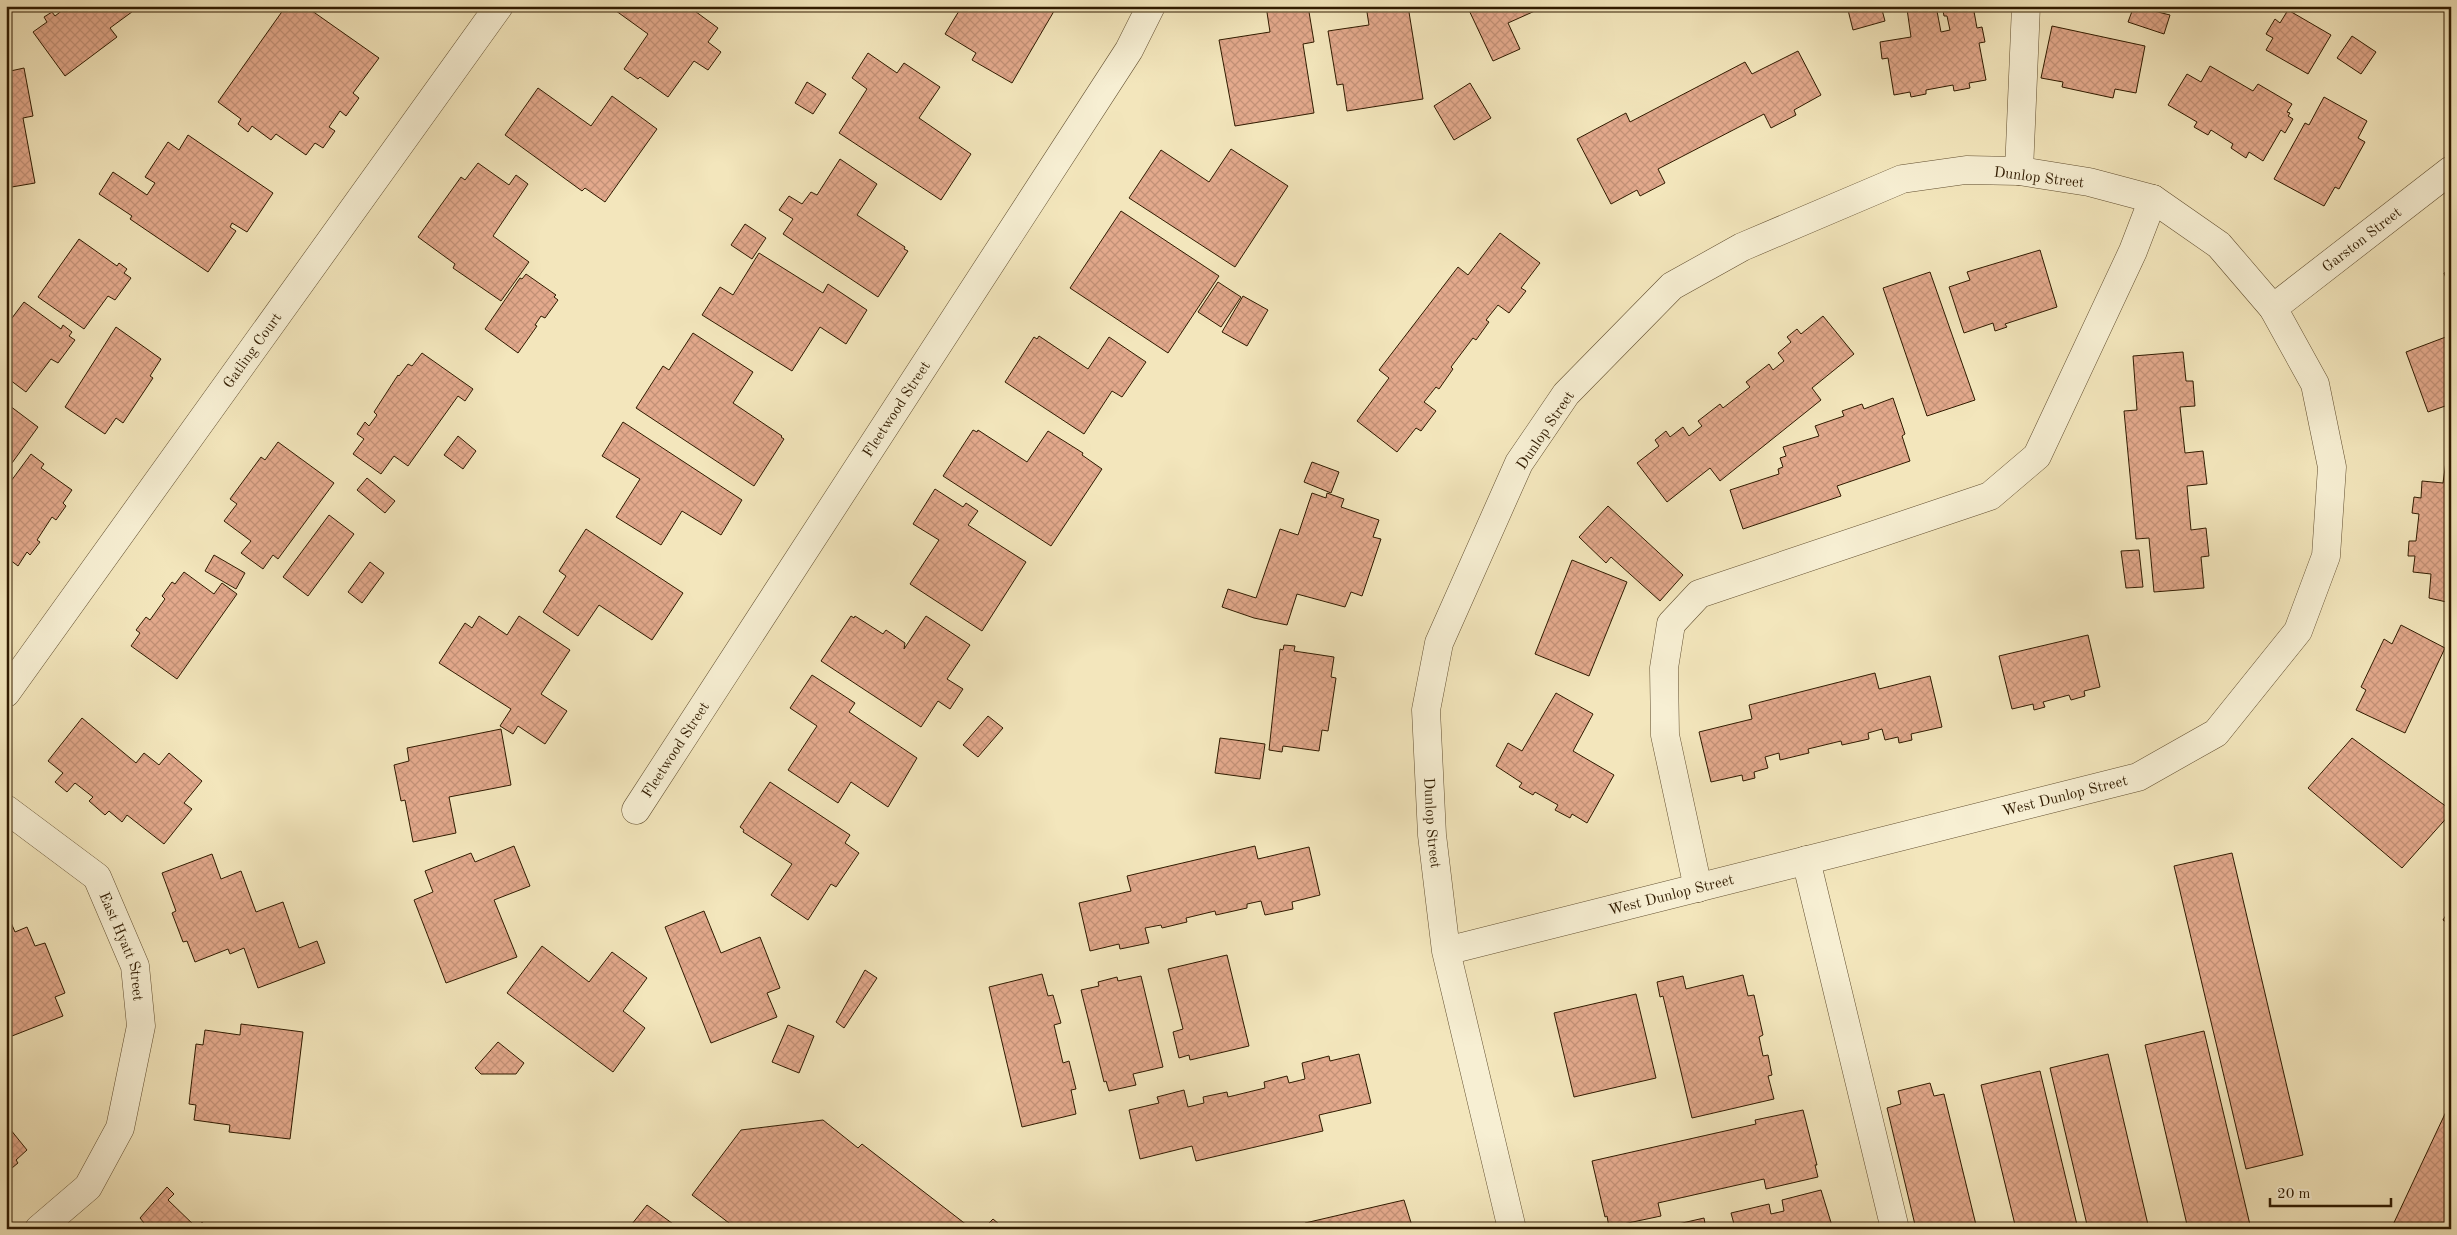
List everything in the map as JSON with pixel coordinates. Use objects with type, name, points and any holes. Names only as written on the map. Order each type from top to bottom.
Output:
[{"type":"street","name":"Gatling Court","points":[[6,693],[499,6]]},
{"type":"street","name":"Fleetwood Street","points":[[636,810],[1129,50],[1151,6]]},
{"type":"street","points":[[2020,171],[2026,6]]},
{"type":"street","name":"Dunlop Street","points":[[1512,1229],[1446,951],[1432,835],[1426,710],[1439,643],[1520,463],[1566,394],[1672,286],[1742,247],[1902,179],[1966,170],[2020,171],[2089,182],[2153,199],[2219,245],[2273,308]]},
{"type":"street","name":"Garston Street","points":[[2273,308],[2451,170]]},
{"type":"street","points":[[1698,888],[1665,735],[1664,668],[1672,624],[1699,594],[1990,496],[2037,456],[2133,251],[2153,199]]},
{"type":"street","name":"West Dunlop Street","points":[[1446,951],[2138,778],[2216,733],[2298,631],[2326,556],[2332,467],[2315,384],[2273,308]]},
{"type":"street","name":"East Hyatt Street","points":[[6,809],[98,877],[135,966],[141,1026],[120,1128],[88,1187],[39,1229]]},
{"type":"street","points":[[1806,860],[1895,1229]]},
{"type":"building","points":[[68,6],[140,6],[110,28],[117,37],[65,76],[33,32],[47,22],[44,17],[52,12],[55,16]]},
{"type":"building","points":[[286,6],[305,6],[379,58],[353,93],[359,98],[346,116],[340,111],[329,127],[335,131],[323,148],[315,143],[306,155],[276,134],[271,140],[252,126],[248,132],[238,124],[241,119],[218,102]]},
{"type":"building","points":[[613,6],[688,6],[718,28],[708,42],[721,52],[708,70],[694,61],[668,97],[640,77],[638,79],[624,69],[648,34],[612,8]]},
{"type":"building","points":[[962,6],[1057,6],[1012,83],[972,60],[976,53],[945,34]]},
{"type":"building","points":[[1266,6],[1308,6],[1314,42],[1303,44],[1314,113],[1235,126],[1219,40],[1270,32]]},
{"type":"building","points":[[1366,6],[1408,6],[1423,99],[1347,111],[1343,84],[1337,85],[1328,31],[1369,25]]},
{"type":"building","points":[[1467,6],[1546,6],[1508,23],[1520,49],[1493,61]]},
{"type":"building","points":[[1847,6],[1881,6],[1885,21],[1853,30]]},
{"type":"building","points":[[1936,6],[1941,32],[1950,30],[1947,16],[1944,16],[1942,6],[1973,6],[1977,28],[1982,27],[1985,42],[1979,43],[1986,80],[1969,83],[1970,88],[1954,91],[1953,85],[1926,90],[1926,94],[1911,97],[1910,92],[1894,95],[1888,58],[1882,59],[1880,42],[1911,37],[1907,9]]},
{"type":"building","points":[[2134,6],[2170,15],[2164,34],[2128,22]]},
{"type":"building","points":[[2288,10],[2331,35],[2308,74],[2266,50],[2273,38],[2266,34],[2275,19],[2280,23]]},
{"type":"building","points":[[2052,26],[2145,46],[2136,93],[2115,89],[2113,98],[2062,87],[2063,82],[2041,78]]},
{"type":"building","points":[[2352,36],[2376,52],[2361,74],[2337,58]]},
{"type":"building","points":[[1798,51],[1821,95],[1794,110],[1796,115],[1771,128],[1764,114],[1658,169],[1665,183],[1640,196],[1637,190],[1611,204],[1577,139],[1626,113],[1630,122],[1745,62],[1752,74]]},
{"type":"building","points":[[868,53],[897,73],[904,63],[940,87],[919,118],[971,154],[941,200],[839,133],[867,89],[852,78]]},
{"type":"building","points":[[2210,66],[2253,91],[2258,84],[2292,104],[2287,112],[2290,113],[2288,116],[2293,119],[2285,133],[2281,130],[2263,161],[2249,152],[2246,158],[2231,148],[2233,144],[2211,130],[2208,135],[2194,127],[2197,122],[2168,105],[2187,74],[2201,82]]},
{"type":"building","points":[[24,68],[33,116],[23,118],[35,183],[6,188],[6,72]]},
{"type":"building","points":[[807,82],[826,94],[813,114],[795,103]]},
{"type":"building","points":[[1470,83],[1491,118],[1454,140],[1434,106]]},
{"type":"building","points":[[538,88],[591,126],[612,96],[657,129],[605,202],[585,188],[582,191],[505,135]]},
{"type":"building","points":[[2324,97],[2367,121],[2358,138],[2365,142],[2339,189],[2335,187],[2324,206],[2274,179],[2305,123],[2309,125]]},
{"type":"building","points":[[188,135],[273,193],[247,232],[232,223],[230,227],[236,231],[208,272],[130,219],[132,216],[99,194],[113,172],[147,195],[155,183],[145,177],[168,142],[179,150]]},
{"type":"building","points":[[1231,149],[1288,186],[1235,267],[1129,198],[1161,150],[1209,182]]},
{"type":"building","points":[[840,159],[877,184],[857,215],[905,247],[904,249],[908,251],[878,297],[783,234],[793,219],[779,210],[789,196],[802,204],[811,192],[817,195]]},
{"type":"building","points":[[478,163],[509,185],[516,175],[528,184],[493,236],[529,262],[501,301],[453,268],[455,264],[418,237],[461,177],[465,180]]},
{"type":"building","points":[[1121,211],[1219,276],[1168,353],[1070,288]]},
{"type":"building","points":[[745,224],[766,238],[752,259],[731,245]]},
{"type":"building","points":[[1500,233],[1540,263],[1521,288],[1526,291],[1509,313],[1498,305],[1486,320],[1489,322],[1476,340],[1473,338],[1451,367],[1453,369],[1439,389],[1436,387],[1424,402],[1436,411],[1421,431],[1416,428],[1397,452],[1357,421],[1389,378],[1379,370],[1458,267],[1468,275]]},
{"type":"building","points":[[79,239],[117,266],[119,263],[127,269],[124,273],[131,278],[115,300],[108,296],[84,329],[38,297]]},
{"type":"building","points":[[2040,250],[2057,307],[2005,324],[2007,327],[1995,331],[1993,323],[1964,333],[1949,287],[1970,280],[1967,272]]},
{"type":"building","points":[[759,253],[823,293],[828,284],[867,310],[846,344],[820,327],[792,371],[702,315],[720,287],[733,295]]},
{"type":"building","points":[[2451,270],[2451,291],[2444,273]]},
{"type":"building","points":[[1930,272],[1975,400],[1927,416],[1883,288]]},
{"type":"building","points":[[526,274],[556,295],[554,297],[558,300],[545,318],[541,316],[535,325],[537,326],[518,353],[485,329],[520,278],[522,279]]},
{"type":"building","points":[[1218,282],[1241,297],[1221,327],[1198,312]]},
{"type":"building","points":[[1243,296],[1268,310],[1247,346],[1222,332]]},
{"type":"building","points":[[24,302],[61,329],[63,325],[72,332],[69,336],[75,340],[58,363],[51,359],[26,392],[6,377],[6,326]]},
{"type":"building","points":[[1823,316],[1854,354],[1812,388],[1821,400],[1720,481],[1710,468],[1667,502],[1637,463],[1659,446],[1655,440],[1666,431],[1670,437],[1683,427],[1689,436],[1702,426],[1698,421],[1720,404],[1723,408],[1750,387],[1746,382],[1769,364],[1773,370],[1784,361],[1778,353],[1791,342],[1787,337],[1797,329],[1801,334]]},
{"type":"building","points":[[116,327],[161,359],[150,376],[153,378],[123,423],[116,418],[105,434],[65,407]]},
{"type":"building","points":[[693,333],[753,372],[733,403],[784,439],[754,486],[636,408],[663,366],[669,370]]},
{"type":"building","points":[[2451,335],[2451,404],[2428,412],[2406,352]]},
{"type":"building","points":[[1039,336],[1088,369],[1109,337],[1146,362],[1122,397],[1112,391],[1084,434],[1005,382],[1034,337],[1037,339]]},
{"type":"building","points":[[2183,352],[2186,381],[2193,381],[2195,406],[2180,407],[2185,453],[2203,451],[2207,484],[2187,486],[2191,530],[2206,528],[2209,556],[2201,557],[2204,588],[2154,592],[2149,538],[2136,539],[2124,411],[2137,410],[2133,356]]},
{"type":"building","points":[[422,353],[473,389],[465,401],[458,396],[408,466],[394,456],[381,474],[353,454],[364,439],[357,434],[365,422],[369,426],[377,415],[374,412],[398,375],[408,364],[412,366]]},
{"type":"building","points":[[1893,398],[1905,434],[1902,436],[1910,461],[1837,486],[1841,496],[1743,529],[1730,490],[1779,474],[1778,469],[1783,467],[1780,458],[1786,456],[1783,447],[1819,436],[1815,426],[1844,416],[1842,411],[1862,404],[1864,409]]},
{"type":"building","points":[[6,403],[38,427],[12,463],[6,458]]},
{"type":"building","points":[[623,422],[742,500],[721,535],[682,511],[661,545],[616,517],[640,479],[602,456]]},
{"type":"building","points":[[973,430],[977,432],[978,430],[1027,462],[1048,431],[1083,453],[1082,455],[1102,469],[1051,546],[943,476]]},
{"type":"building","points":[[458,436],[476,451],[463,469],[444,455]]},
{"type":"building","points":[[278,442],[334,483],[278,559],[273,555],[263,569],[241,553],[251,541],[224,521],[237,504],[230,499],[261,457],[265,460]]},
{"type":"building","points":[[2448,447],[2451,447],[2451,603],[2429,598],[2431,574],[2413,572],[2415,556],[2408,556],[2409,541],[2416,541],[2419,514],[2412,513],[2414,497],[2421,498],[2422,481],[2443,483]]},
{"type":"building","points":[[31,454],[44,464],[41,468],[72,490],[63,503],[66,506],[56,520],[52,517],[37,540],[40,542],[30,555],[27,552],[18,566],[6,557],[6,481],[7,479],[11,481]]},
{"type":"building","points":[[1312,462],[1339,472],[1331,493],[1304,482]]},
{"type":"building","points":[[367,478],[395,501],[385,513],[357,490]]},
{"type":"building","points":[[935,489],[963,507],[966,503],[978,511],[968,525],[1026,562],[982,631],[910,584],[939,540],[913,524]]},
{"type":"building","points":[[1312,493],[1326,498],[1327,493],[1344,499],[1341,507],[1379,520],[1373,537],[1381,539],[1362,596],[1351,592],[1345,607],[1297,594],[1287,625],[1254,618],[1222,607],[1228,589],[1256,598],[1280,529],[1298,535]]},
{"type":"building","points":[[1608,506],[1683,575],[1660,601],[1611,557],[1606,563],[1579,537]]},
{"type":"building","points":[[329,515],[354,534],[308,596],[283,577]]},
{"type":"building","points":[[586,529],[683,593],[652,640],[599,605],[578,636],[543,612],[566,576],[559,571]]},
{"type":"building","points":[[2139,550],[2143,587],[2126,588],[2121,551]]},
{"type":"building","points":[[214,555],[245,573],[236,589],[205,571]]},
{"type":"building","points":[[1572,560],[1627,582],[1589,676],[1535,654]]},
{"type":"building","points":[[370,562],[384,573],[362,603],[348,592]]},
{"type":"building","points":[[184,572],[214,594],[222,583],[237,594],[177,679],[131,646],[140,633],[136,630],[146,617],[150,620],[165,599],[162,596],[172,582],[175,584]]},
{"type":"building","points":[[479,616],[507,635],[519,616],[570,650],[541,694],[567,711],[545,744],[518,726],[513,734],[500,726],[511,709],[439,663],[465,623],[472,628]]},
{"type":"building","points":[[851,616],[854,618],[855,616],[883,634],[886,630],[905,643],[904,649],[926,616],[970,645],[947,679],[963,689],[950,709],[938,701],[921,727],[821,661]]},
{"type":"building","points":[[2401,625],[2445,648],[2405,733],[2356,710],[2366,690],[2361,687],[2384,639],[2392,644]]},
{"type":"building","points":[[2088,635],[2100,687],[2084,691],[2085,696],[2071,700],[2069,695],[2043,702],[2045,707],[2034,710],[2033,704],[2012,709],[1999,656]]},
{"type":"building","points":[[1284,645],[1295,646],[1294,651],[1334,657],[1331,677],[1336,678],[1328,731],[1322,730],[1319,751],[1283,746],[1282,752],[1269,750],[1280,649],[1283,650]]},
{"type":"building","points":[[1875,673],[1879,689],[1930,676],[1942,727],[1911,734],[1912,740],[1899,743],[1898,737],[1885,740],[1882,729],[1868,733],[1869,739],[1842,745],[1841,741],[1808,749],[1809,753],[1780,760],[1779,753],[1765,757],[1768,768],[1754,772],[1755,778],[1743,781],[1742,775],[1711,782],[1699,732],[1752,719],[1749,705]]},
{"type":"building","points":[[812,675],[855,703],[849,712],[917,758],[888,807],[851,782],[838,803],[788,770],[817,726],[790,708]]},
{"type":"building","points":[[1556,693],[1593,714],[1573,751],[1614,775],[1587,823],[1572,814],[1570,818],[1555,810],[1558,805],[1535,792],[1533,795],[1519,787],[1522,783],[1496,766],[1508,743],[1522,751]]},
{"type":"building","points":[[988,716],[1003,728],[978,757],[963,745]]},
{"type":"building","points":[[82,718],[136,763],[144,753],[159,765],[169,753],[202,781],[184,803],[192,809],[164,844],[127,815],[122,822],[109,811],[105,815],[89,801],[93,797],[75,783],[67,792],[55,782],[63,773],[48,761]]},
{"type":"building","points":[[501,729],[511,785],[449,797],[456,833],[413,842],[405,800],[401,801],[394,765],[409,761],[407,748]]},
{"type":"building","points":[[1220,738],[1265,744],[1260,779],[1215,773]]},
{"type":"building","points":[[2352,738],[2451,810],[2451,813],[2402,868],[2308,788]]},
{"type":"building","points":[[770,782],[850,835],[845,843],[859,853],[836,887],[831,884],[808,920],[771,895],[792,864],[743,832],[744,830],[740,827]]},
{"type":"building","points":[[514,846],[530,886],[494,900],[517,957],[446,983],[414,900],[433,892],[425,871],[471,853],[475,862]]},
{"type":"building","points":[[1255,846],[1258,859],[1309,847],[1320,895],[1292,902],[1293,909],[1265,915],[1261,901],[1247,904],[1247,908],[1216,915],[1215,911],[1186,918],[1187,922],[1162,928],[1161,925],[1145,928],[1149,943],[1120,949],[1119,944],[1090,951],[1079,903],[1131,891],[1127,876]]},
{"type":"building","points":[[2232,853],[2303,1155],[2246,1169],[2174,866]]},
{"type":"building","points":[[212,854],[221,879],[241,871],[256,912],[283,902],[299,948],[317,941],[325,963],[258,988],[244,948],[230,954],[228,949],[195,962],[187,941],[183,942],[172,913],[176,911],[162,873]]},
{"type":"building","points":[[2451,907],[2451,925],[2443,920]]},
{"type":"building","points":[[6,911],[15,932],[27,927],[35,946],[45,943],[65,993],[55,997],[63,1016],[12,1036],[6,1022]]},
{"type":"building","points":[[704,911],[721,953],[760,937],[780,988],[767,993],[777,1017],[711,1043],[665,927]]},
{"type":"building","points":[[542,946],[589,982],[612,952],[647,978],[623,1011],[645,1028],[613,1072],[507,993]]},
{"type":"building","points":[[1227,955],[1249,1046],[1190,1060],[1189,1055],[1179,1058],[1173,1032],[1183,1029],[1168,969]]},
{"type":"building","points":[[865,970],[877,978],[844,1028],[836,1022]]},
{"type":"building","points":[[1042,974],[1048,996],[1053,995],[1061,1023],[1054,1025],[1063,1063],[1069,1061],[1076,1089],[1071,1090],[1076,1114],[1022,1127],[989,987]]},
{"type":"building","points":[[1743,975],[1748,996],[1754,995],[1763,1035],[1759,1037],[1763,1056],[1768,1055],[1772,1075],[1768,1076],[1774,1099],[1692,1118],[1663,996],[1660,997],[1657,982],[1683,976],[1686,989]]},
{"type":"building","points":[[1141,976],[1163,1067],[1133,1074],[1136,1085],[1109,1091],[1106,1081],[1104,1082],[1081,990],[1099,986],[1098,982],[1117,977],[1118,981]]},
{"type":"building","points":[[1636,994],[1656,1078],[1574,1097],[1554,1013]]},
{"type":"building","points":[[241,1024],[303,1032],[290,1139],[229,1132],[230,1125],[194,1120],[196,1105],[189,1104],[196,1044],[203,1045],[205,1030],[240,1035]]},
{"type":"building","points":[[788,1025],[814,1036],[799,1073],[772,1062]]},
{"type":"building","points":[[2204,1031],[2251,1229],[2188,1229],[2145,1045]]},
{"type":"building","points":[[498,1042],[524,1063],[516,1074],[481,1074],[475,1068]]},
{"type":"building","points":[[1359,1054],[1371,1103],[1319,1115],[1323,1131],[1196,1161],[1192,1146],[1140,1159],[1129,1110],[1159,1103],[1157,1097],[1184,1090],[1188,1107],[1204,1103],[1203,1097],[1227,1092],[1228,1097],[1265,1088],[1264,1082],[1287,1076],[1289,1083],[1305,1079],[1302,1063],[1329,1056],[1330,1061]]},
{"type":"building","points":[[2108,1054],[2149,1229],[2088,1229],[2050,1068]]},
{"type":"building","points":[[2040,1071],[2078,1229],[2016,1229],[1981,1085]]},
{"type":"building","points":[[1930,1083],[1934,1096],[1944,1094],[1977,1229],[1916,1229],[1887,1108],[1901,1104],[1898,1091]]},
{"type":"building","points":[[2451,1101],[2450,1229],[2391,1229]]},
{"type":"building","points":[[1803,1110],[1817,1165],[1815,1165],[1818,1177],[1766,1189],[1764,1179],[1658,1203],[1661,1216],[1609,1227],[1592,1161],[1756,1124],[1755,1120]]},
{"type":"building","points":[[823,1120],[858,1148],[862,1144],[972,1229],[737,1229],[692,1195],[741,1130]]},
{"type":"building","points":[[6,1124],[27,1150],[16,1160],[18,1163],[6,1173]]},
{"type":"building","points":[[167,1187],[174,1194],[168,1200],[197,1228],[202,1222],[209,1229],[139,1229],[144,1223],[140,1218]]},
{"type":"building","points":[[1821,1190],[1833,1229],[1732,1229],[1731,1225],[1734,1224],[1731,1213],[1769,1204],[1771,1214],[1784,1211],[1782,1200]]},
{"type":"building","points":[[1404,1200],[1413,1229],[1306,1229],[1305,1223]]},
{"type":"building","points":[[647,1205],[680,1229],[628,1229]]},
{"type":"building","points":[[1704,1218],[1706,1229],[1665,1229],[1665,1227]]},
{"type":"building","points":[[993,1219],[1005,1229],[983,1229]]}]
